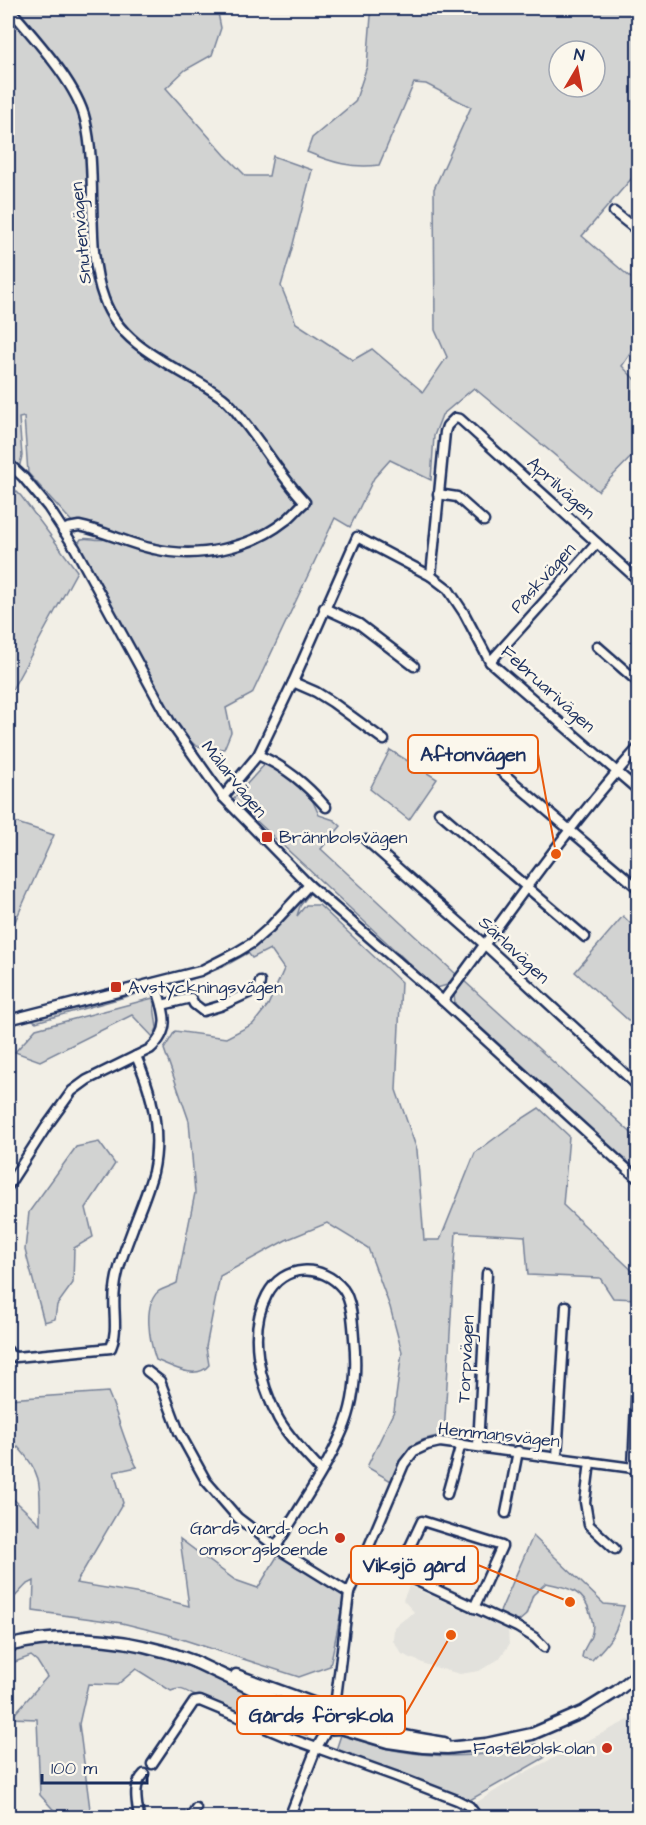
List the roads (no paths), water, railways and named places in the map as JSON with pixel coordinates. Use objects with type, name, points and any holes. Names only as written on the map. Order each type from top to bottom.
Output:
[{"type":"main road","points":[[8,1646],[45,1639],[105,1640],[164,1651],[331,1705],[350,1720],[393,1733],[462,1746]]},
{"type":"main road","points":[[193,1661],[305,1714],[324,1728],[342,1728],[388,1742],[447,1748],[486,1744],[532,1734],[583,1712],[639,1674]]},
{"type":"main road","points":[[324,1728],[315,1714],[331,1705]]},
{"type":"main road","points":[[324,1728],[340,1721],[331,1705]]},
{"type":"street","name":"Snutenvägen","points":[[9,8],[56,66],[74,92],[85,117],[92,156],[95,252],[104,299],[115,321],[125,334],[144,348],[230,404],[305,502],[285,521],[261,536],[235,546],[209,551],[183,553],[155,550],[79,526],[63,531]]},
{"type":"street","points":[[614,212],[639,231]]},
{"type":"street","name":"Aprilvägen","points":[[438,494],[447,426],[455,418],[462,421],[639,580]]},
{"type":"street","name":"Mälarvägen","points":[[8,463],[36,492],[75,548],[170,722],[223,797],[309,885],[442,1001],[639,1179]]},
{"type":"street","points":[[431,576],[438,494],[457,497],[484,521]]},
{"type":"street","name":"Februarivägen","points":[[324,608],[357,537],[431,576],[455,598],[490,662],[639,790]]},
{"type":"street","name":"Påskvägen","points":[[490,662],[597,543]]},
{"type":"street","points":[[223,797],[258,755],[293,682],[324,608],[359,624],[414,666]]},
{"type":"street","points":[[597,646],[639,682]]},
{"type":"street","points":[[293,682],[332,702],[384,740]]},
{"type":"street","points":[[469,748],[484,756],[639,888]]},
{"type":"street","points":[[442,1001],[526,887],[617,772],[639,748]]},
{"type":"street","points":[[258,755],[297,777],[326,807]]},
{"type":"street","points":[[439,812],[585,937]]},
{"type":"street","name":"Särlavägen","points":[[366,840],[639,1086]]},
{"type":"street","points":[[8,1020],[200,971],[237,952],[269,928],[309,885]]},
{"type":"street","points":[[162,1005],[191,998],[194,1004],[203,1011],[241,998],[259,988],[260,982]]},
{"type":"street","points":[[8,1186],[72,1091],[87,1080],[150,1049],[159,1041],[164,1031],[165,1018],[155,983]]},
{"type":"street","points":[[8,1351],[10,1355],[16,1357],[111,1348],[115,1338],[115,1289],[123,1256],[148,1189],[156,1150],[155,1112],[148,1084],[136,1056]]},
{"type":"street","points":[[276,1547],[321,1471],[343,1431],[354,1391],[356,1361],[351,1310],[345,1291],[321,1272],[306,1270],[292,1273],[279,1281],[267,1294],[260,1315],[260,1369],[269,1399],[279,1420],[293,1440],[321,1471]]},
{"type":"street","name":"Torpvägen","points":[[478,1446],[487,1273]]},
{"type":"street","points":[[557,1457],[566,1306]]},
{"type":"street","name":"Hemmansvägen","points":[[331,1705],[349,1593],[404,1464],[414,1451],[427,1444],[440,1442],[633,1468],[639,1358]]},
{"type":"street","points":[[147,1371],[160,1381],[179,1432],[206,1481],[238,1518],[276,1547],[349,1593]]},
{"type":"street","points":[[447,1494],[461,1444]]},
{"type":"street","points":[[506,1513],[518,1451]]},
{"type":"street","points":[[590,1462],[585,1502],[589,1525],[615,1549]]},
{"type":"street","points":[[398,1572],[422,1521],[502,1546],[474,1608]]},
{"type":"street","points":[[363,1556],[517,1627],[535,1638],[544,1647]]},
{"type":"street","points":[[152,1764],[194,1701],[200,1701],[457,1800],[469,1806],[477,1818]]},
{"type":"street","points":[[289,1818],[324,1728]]},
{"type":"street","points":[[139,1818],[136,1791],[137,1783],[144,1774]]},
{"type":"street","points":[[190,1818],[196,1808]]},
{"type":"place","name":"Brännbolsvägen","points":[[267,837]]},
{"type":"place","name":"Aftonvägen","points":[[556,854]]},
{"type":"place","name":"Avstyckningsvägen","points":[[116,987]]},
{"type":"place","name":"Gårds vård- och omsorgsboende","points":[[340,1538]]},
{"type":"place","name":"Viksjö gård","points":[[570,1602]]},
{"type":"place","name":"Gårds förskola","points":[[451,1635]]},
{"type":"place","name":"Fastebolskolan","points":[[607,1748]]}]
